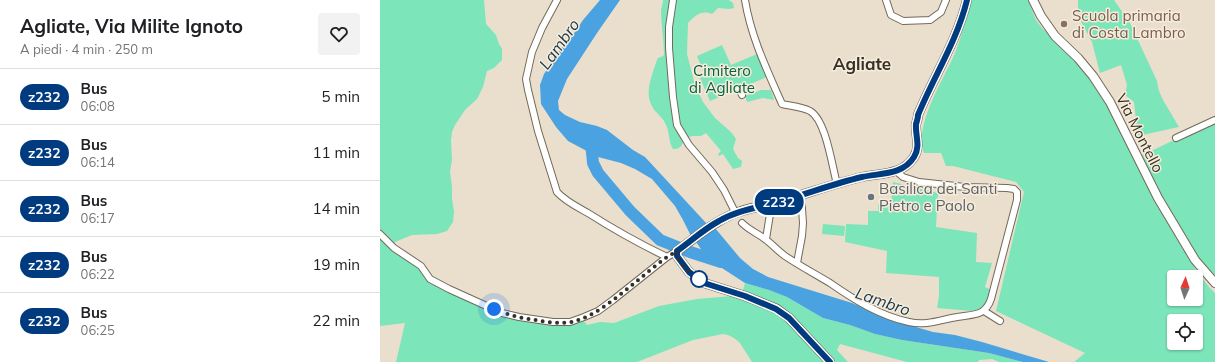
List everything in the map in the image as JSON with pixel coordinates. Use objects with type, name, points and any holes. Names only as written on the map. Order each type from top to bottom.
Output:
[{"type":"street","points":[[557,0],[542,28],[532,52],[526,79],[538,131],[557,192],[562,197],[593,216],[667,257]]},
{"type":"street","points":[[673,0],[669,27],[673,97],[677,124],[690,146],[712,172],[724,190],[735,214]]},
{"type":"street","points":[[745,0],[749,22],[758,50],[771,76],[782,104],[809,110],[815,114],[820,122],[825,137],[837,184]]},
{"type":"street","points":[[886,0],[891,15],[903,21],[930,20],[941,12],[946,0]]},
{"type":"street","points":[[380,234],[394,248],[421,266],[430,279],[502,313],[519,318],[553,322],[570,322],[584,318],[598,311],[667,257],[713,224],[735,214],[837,184],[873,175],[888,174],[896,171],[911,161],[916,152],[918,137],[916,125],[918,115],[952,42],[964,13],[967,0]]},
{"type":"street","name":"Via Montello","points":[[1033,0],[1041,16],[1055,36],[1078,58],[1102,88],[1158,198],[1195,260],[1215,283]]},
{"type":"street","points":[[1176,138],[1215,120]]},
{"type":"street","points":[[742,223],[747,228],[766,239],[785,256],[796,263],[856,300],[899,320],[932,323],[954,317],[975,315],[984,311],[989,306],[991,299],[1015,206],[1017,192],[1014,189],[1007,188],[965,187],[919,182],[903,177],[896,171]]},
{"type":"street","points":[[796,263],[802,236],[803,223],[801,195]]},
{"type":"street","points":[[766,239],[770,214],[774,203]]},
{"type":"street","points":[[677,251],[677,256],[689,272],[704,283],[745,296],[772,307],[789,318],[830,362]]},
{"type":"street","points":[[984,311],[1000,321]]},
{"type":"green space","points":[[380,0],[484,0],[486,24],[496,35],[502,49],[502,60],[494,68],[487,71],[483,87],[477,99],[465,110],[452,132],[452,160],[450,171],[454,211],[453,222],[447,231],[437,234],[412,235],[395,242],[394,248],[421,266],[430,279],[502,313],[553,322],[581,318],[587,325],[600,322],[614,323],[659,306],[697,299],[732,296],[743,290],[745,283],[787,297],[823,318],[850,325],[875,334],[902,340],[989,353],[1023,362],[999,362],[992,359],[979,360],[978,362],[907,362],[840,344],[837,350],[848,362],[752,362],[740,343],[734,338],[723,334],[693,340],[637,362],[396,362],[405,323],[380,326]]},
{"type":"green space","points":[[663,0],[729,0],[733,3],[734,8],[718,8],[712,14],[702,13],[688,23],[687,54],[695,85],[703,102],[715,118],[731,132],[736,139],[733,149],[738,158],[742,161],[741,167],[733,169],[723,154],[719,156],[718,154],[721,151],[706,133],[701,136],[692,136],[684,140],[679,148],[673,149],[670,143],[667,126],[655,111],[649,100],[649,86],[656,63],[658,58],[664,55],[661,10]]},
{"type":"green space","points":[[971,0],[1028,0],[1036,20],[1042,28],[1082,66],[1097,84],[1150,187],[1196,270],[1167,270],[1167,306],[1203,306],[1203,279],[1215,293],[1215,362],[1074,362],[1085,353],[996,311],[1024,192],[1016,182],[953,166],[946,166],[941,153],[924,153],[922,142],[926,116],[937,89],[955,53]]},
{"type":"green space","points":[[1078,0],[1114,0],[1130,23],[1157,81],[1163,100],[1179,127],[1138,136],[1134,102],[1125,95],[1127,85],[1121,65],[1100,73],[1092,42],[1078,16]]},
{"type":"green space","name":"Cimitero di Agliate","points":[[722,45],[731,65],[757,54],[767,77],[710,101],[700,78],[705,76],[697,56]]},
{"type":"green space","points":[[761,90],[771,90],[774,100],[763,98],[747,102],[745,96]]},
{"type":"green space","points":[[1215,124],[1215,278],[1196,255],[1166,205],[1141,156],[1174,140],[1182,139]]},
{"type":"green space","points":[[893,182],[938,193],[936,227],[977,233],[976,262],[992,263],[985,287],[991,290],[982,310],[972,311],[937,308],[939,296],[939,277],[886,273],[887,251],[845,242],[846,224],[868,225],[868,211],[878,211],[878,204],[891,205]]},
{"type":"green space","points":[[823,224],[845,226],[844,236],[822,234]]},
{"type":"water","points":[[600,0],[620,0],[567,79],[558,101],[559,110],[565,115],[580,122],[607,130],[633,150],[645,157],[707,224],[691,236],[675,206],[652,179],[621,163],[598,157],[568,141],[556,127],[541,104],[540,85],[544,74],[560,50]]},
{"type":"water","points":[[715,228],[740,258],[753,269],[768,277],[852,303],[909,325],[933,332],[955,335],[982,342],[1049,362],[1023,362],[989,353],[902,340],[875,334],[850,325],[823,318],[787,297],[745,283],[708,259],[696,242]]},
{"type":"waterway","name":"Lambro","points":[[591,142],[593,163],[598,173],[630,211],[660,240],[721,262]]},
{"type":"bus line","name":"z232","points":[[830,362],[789,318],[776,309],[745,296],[704,283],[689,272],[677,256],[677,251],[718,221],[735,213],[844,182],[873,175],[888,174],[908,164],[914,157],[918,146],[916,125],[918,115],[952,42],[964,13],[967,0]]},
{"type":"place","name":"Scuola primaria di Costa Lambro","points":[[1064,24]]},
{"type":"place","name":"Basilica dei Santi Pietro e Paolo","points":[[871,197]]},
{"type":"district","name":"Agliate","points":[[862,63]]},
{"type":"route","points":[[494,309],[519,318],[553,322],[570,322],[584,318],[598,311],[667,257],[677,251],[677,256],[689,272],[699,279]]}]
